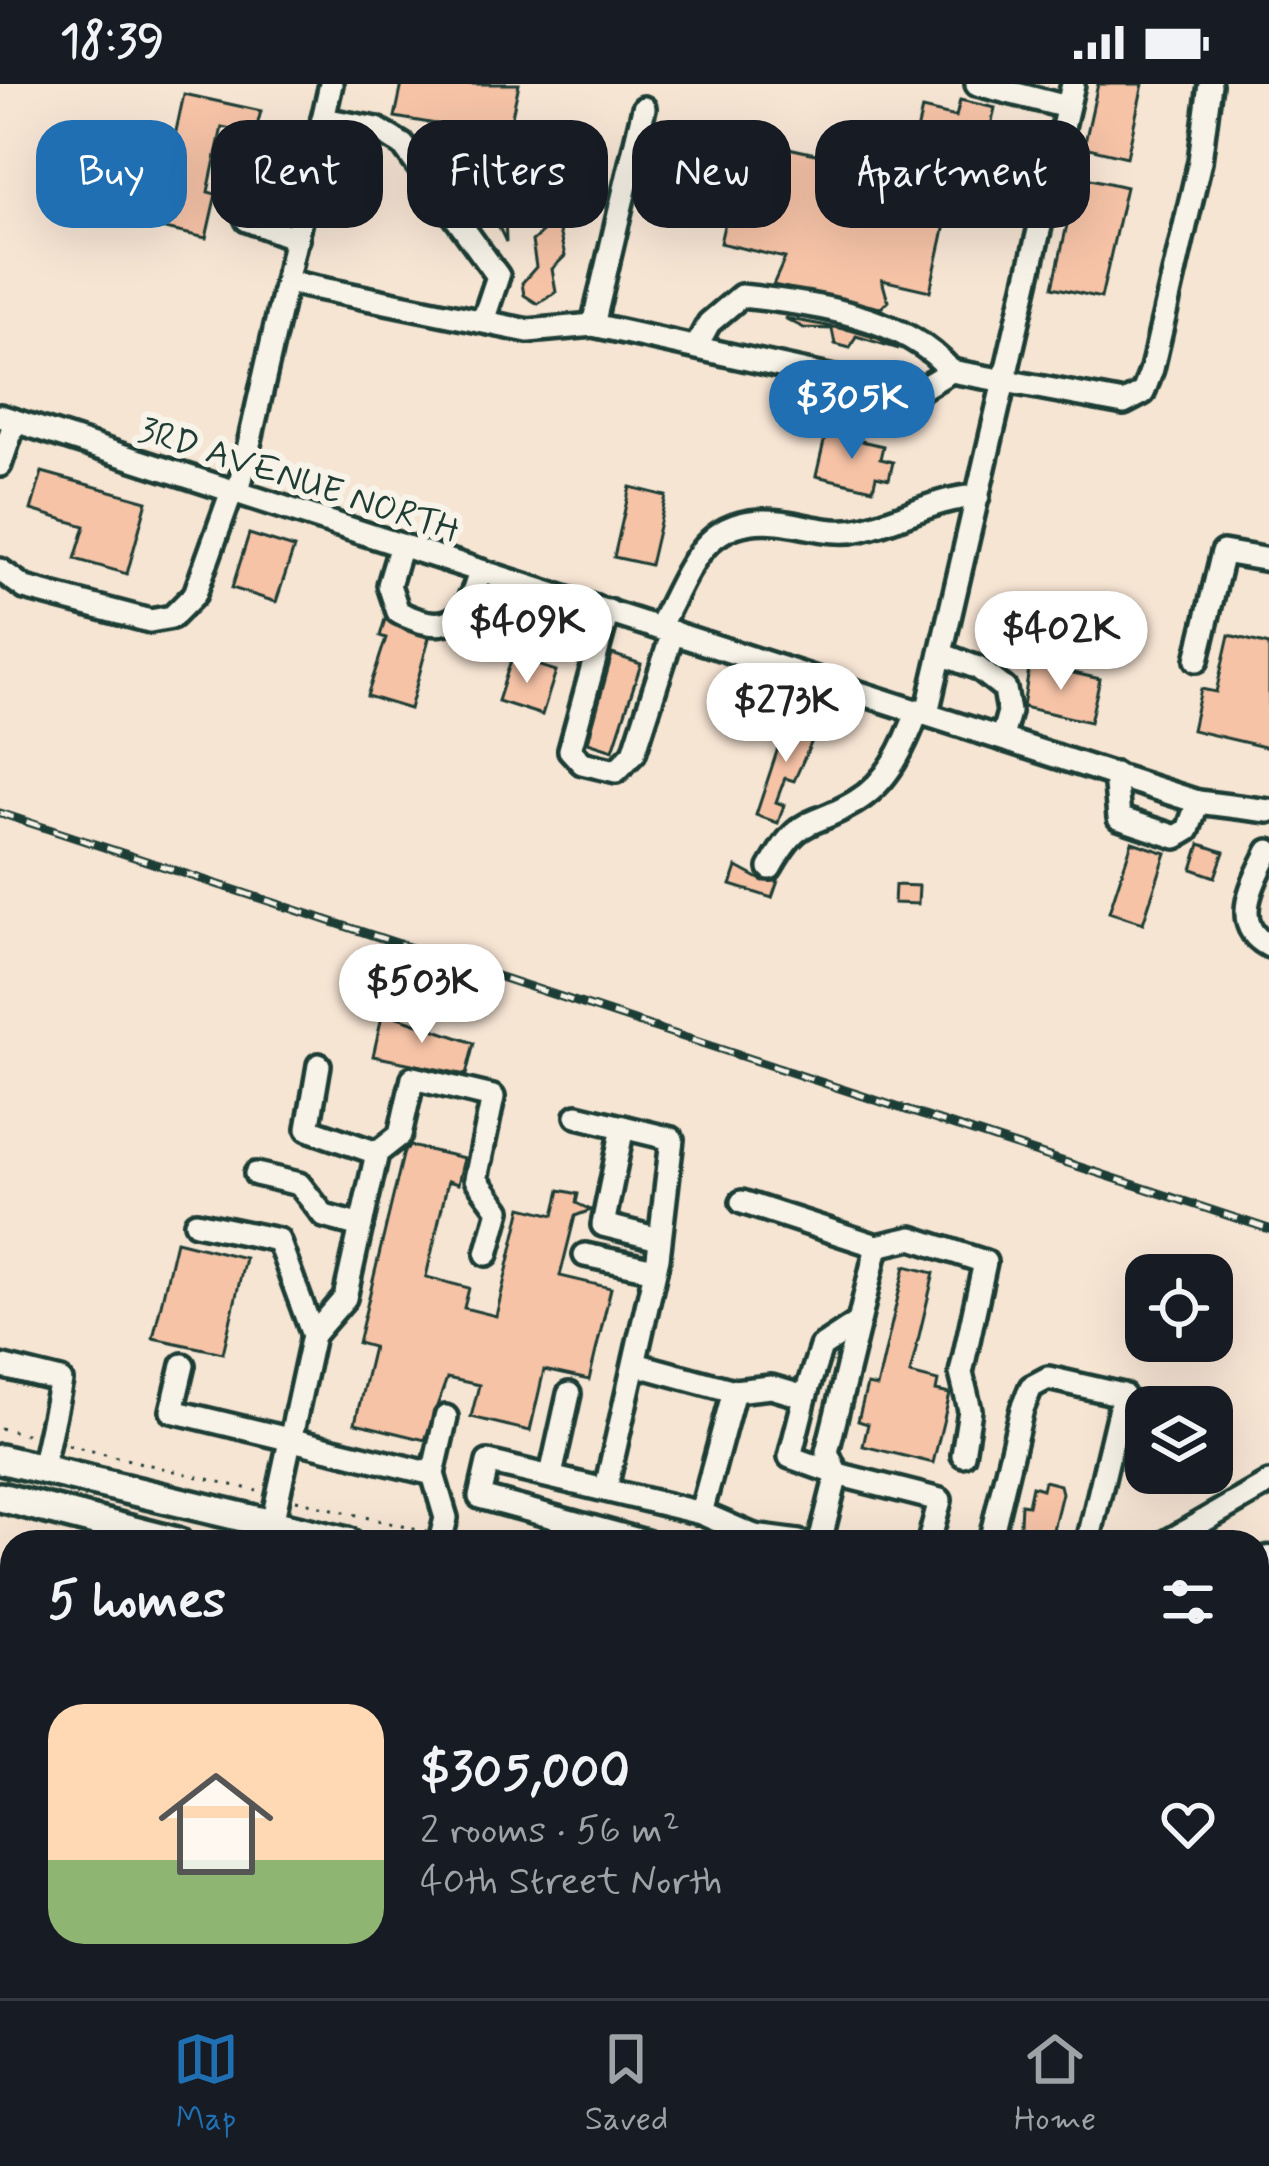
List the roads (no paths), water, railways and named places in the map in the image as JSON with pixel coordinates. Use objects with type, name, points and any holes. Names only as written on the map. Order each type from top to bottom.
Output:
[{"type":"main road","points":[[0,1459],[276,1510],[320,1530]]},
{"type":"main road","points":[[0,1497],[113,1530]]},
{"type":"street","points":[[331,84],[323,119],[377,129],[403,145],[498,276],[482,321]]},
{"type":"street","points":[[976,84],[1067,107]]},
{"type":"street","points":[[770,868],[789,834],[809,820],[856,802],[879,782],[902,752],[923,711],[941,654],[1072,84]]},
{"type":"street","points":[[696,347],[709,323],[741,296],[885,325],[933,350],[951,371],[1124,403],[1143,393],[1200,161],[1210,84]]},
{"type":"street","points":[[593,325],[644,108]]},
{"type":"street","points":[[268,228],[297,239]]},
{"type":"street","points":[[0,570],[25,588],[150,621],[172,617],[195,594],[235,492],[299,228]]},
{"type":"street","points":[[288,281],[528,331],[593,325],[911,394],[951,371]]},
{"type":"street","points":[[0,465],[7,418]]},
{"type":"street","name":"3RD AVENUE NORTH","points":[[7,418],[1198,802],[1269,811]]},
{"type":"street","points":[[608,611],[570,750],[602,770],[616,771],[634,753],[666,629],[709,538],[732,524],[778,522],[858,531],[947,498],[978,496]]},
{"type":"street","points":[[401,545],[389,585],[398,612],[421,623],[448,623],[467,610],[481,571]]},
{"type":"street","points":[[1197,660],[1223,552],[1269,560]]},
{"type":"street","points":[[941,654],[978,668],[1005,688],[1009,712],[1002,737]]},
{"type":"street","points":[[1115,774],[1119,818],[1151,832],[1176,837],[1188,830],[1198,802]]},
{"type":"street","points":[[1269,851],[1250,888],[1246,915],[1250,930],[1269,946]]},
{"type":"street","points":[[320,1066],[308,1129],[377,1154]]},
{"type":"street","points":[[276,1510],[313,1335],[345,1298],[377,1154],[400,1135],[412,1078],[493,1097],[476,1179],[499,1210],[487,1254]]},
{"type":"street","points":[[578,1116],[672,1138],[655,1270],[606,1488]]},
{"type":"street","points":[[623,1127],[603,1225],[659,1239]]},
{"type":"street","points":[[256,1174],[299,1184],[324,1216],[362,1226]]},
{"type":"street","points":[[742,1202],[877,1246],[912,1238],[985,1262],[961,1373],[970,1410],[963,1456]]},
{"type":"street","points":[[196,1223],[278,1240],[313,1335]]},
{"type":"street","points":[[823,1530],[837,1474],[827,1452],[877,1246]]},
{"type":"street","points":[[585,1256],[655,1270]]},
{"type":"street","points":[[859,1322],[821,1347],[790,1457],[940,1500],[932,1530]]},
{"type":"street","points":[[635,1364],[734,1391],[771,1387],[805,1397]]},
{"type":"street","points":[[183,1365],[172,1411],[433,1474]]},
{"type":"street","points":[[0,1366],[61,1381],[42,1469]]},
{"type":"street","points":[[993,1530],[1022,1409],[1031,1387],[1048,1378],[1123,1395],[1091,1530]]},
{"type":"street","points":[[701,1513],[734,1391]]},
{"type":"street","points":[[551,1475],[569,1394]]},
{"type":"street","points":[[443,1530],[446,1518],[433,1474],[446,1417]]},
{"type":"street","points":[[602,1530],[480,1497],[488,1462],[701,1513],[736,1530]]},
{"type":"street","points":[[1188,1530],[1269,1483]]},
{"type":"railway","points":[[0,813],[1269,1229]]}]
